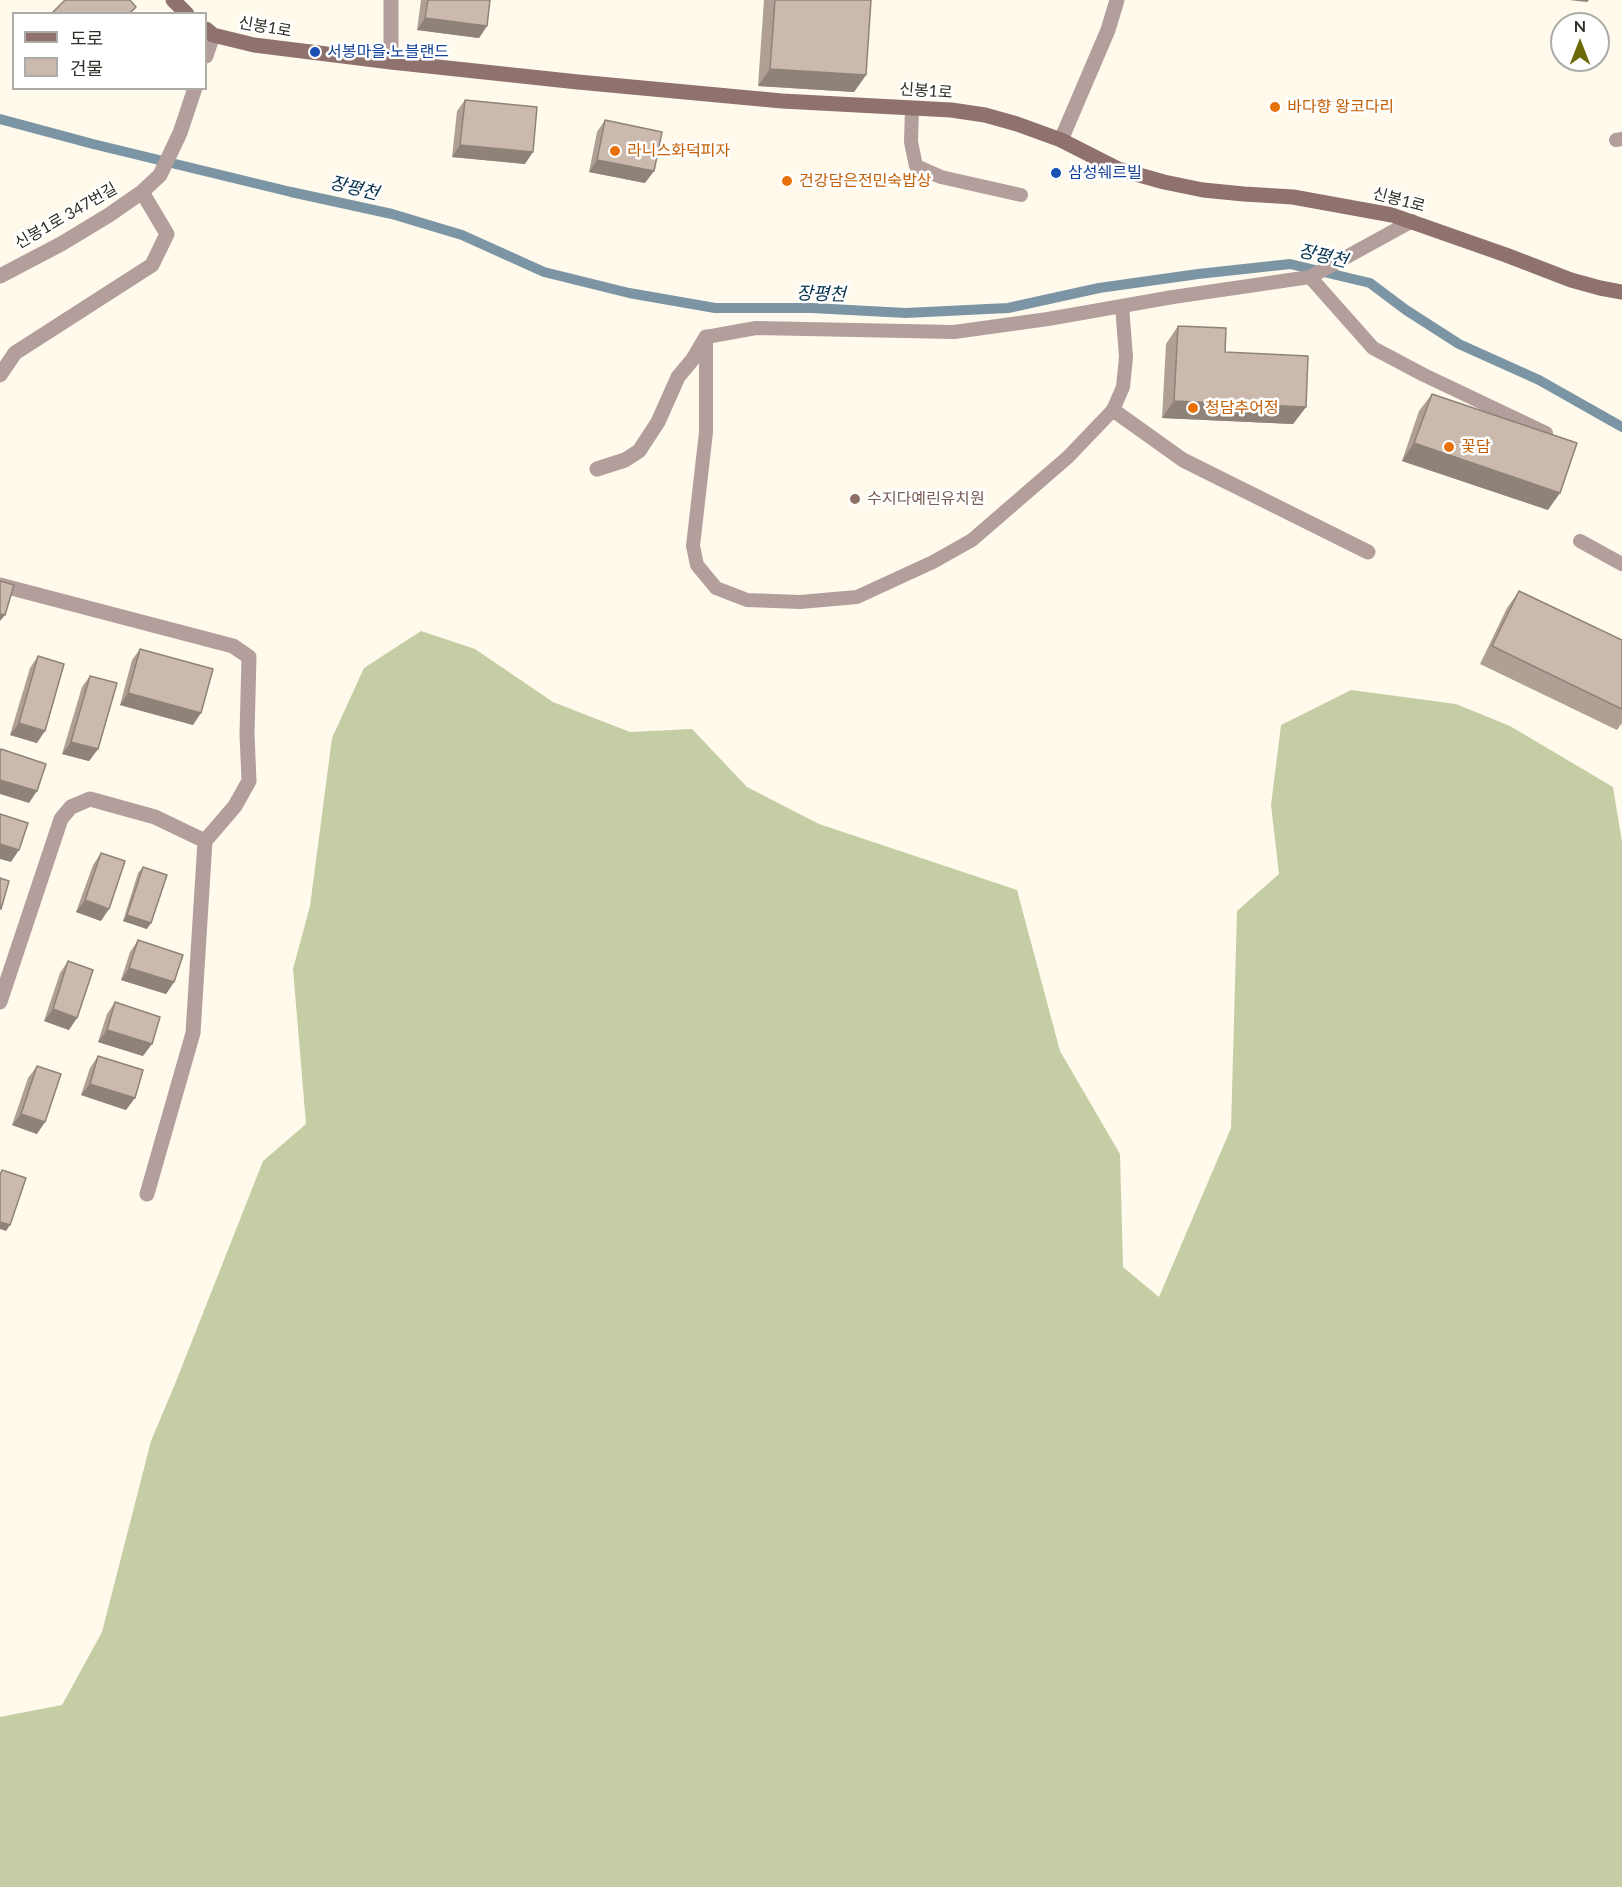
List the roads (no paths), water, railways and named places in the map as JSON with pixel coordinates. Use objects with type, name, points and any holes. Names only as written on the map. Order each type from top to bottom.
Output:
[{"type":"street","points":[[173,0],[185,12]]},
{"type":"street","points":[[390,62],[391,0]]},
{"type":"street","points":[[1061,140],[1108,30],[1117,0]]},
{"type":"street","points":[[207,48],[209,32]]},
{"type":"street","name":"신봉1로","points":[[209,32],[254,45],[390,62],[782,101],[951,110],[986,115],[1061,140],[1118,169],[1164,182],[1213,191],[1293,196],[1372,210],[1412,221],[1571,280],[1622,292]]},
{"type":"street","name":"신봉1로 347번길","points":[[0,276],[61,244],[109,215],[142,192],[160,175],[180,133],[194,90]]},
{"type":"street","points":[[0,375],[15,353],[152,265],[167,234],[142,192]]},
{"type":"street","points":[[597,469],[625,460],[639,451],[658,422],[678,377],[693,359],[706,337]]},
{"type":"street","points":[[1113,410],[1183,460],[1368,552]]},
{"type":"street","points":[[0,585],[233,646],[249,657],[247,734],[249,781],[235,806],[205,841],[193,1033],[147,1194]]},
{"type":"street","points":[[0,1002],[61,819],[71,807],[90,799],[155,817],[205,841]]},
{"type":"lane","points":[[912,108],[911,142],[916,166],[941,177],[1022,195]]},
{"type":"lane","points":[[1122,306],[1126,357],[1123,387],[1113,410],[1068,458],[972,540],[933,562],[857,597],[800,602],[747,600],[716,588],[697,565],[693,546],[706,432],[706,337],[756,328],[954,332],[1122,306],[1310,277],[1412,221]]},
{"type":"lane","points":[[1310,277],[1372,348],[1546,433]]},
{"type":"lane","points":[[1580,542],[1622,564]]},
{"type":"waterway","name":"장평천","points":[[0,119],[291,192],[392,214],[462,235],[544,272],[629,293],[715,308],[812,308],[906,313],[1008,308],[1099,288],[1290,264],[1370,283],[1406,310],[1459,344],[1539,380],[1622,427]]},
{"type":"place","name":"서봉마을·노블랜드","points":[[315,52]]},
{"type":"place","name":"바다향 왕코다리","points":[[1275,107]]},
{"type":"place","name":"라니스화덕피자","points":[[615,151]]},
{"type":"place","name":"삼성쉐르빌","points":[[1056,173]]},
{"type":"place","name":"건강담은전민숙밥상","points":[[787,181]]},
{"type":"place","name":"청담추어정","points":[[1193,408]]},
{"type":"place","name":"꽃담","points":[[1449,447]]},
{"type":"place","name":"수지다예린유치원","points":[[855,499]]}]
